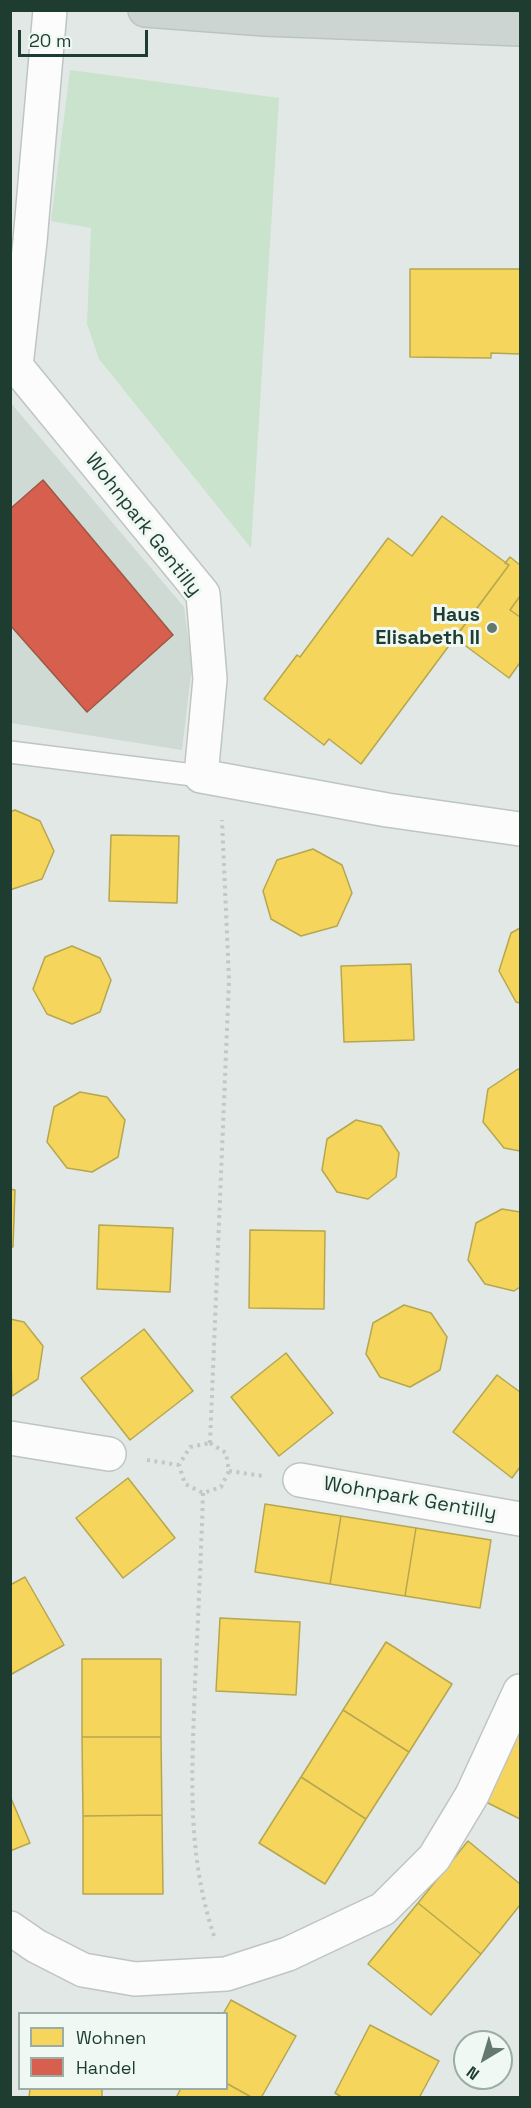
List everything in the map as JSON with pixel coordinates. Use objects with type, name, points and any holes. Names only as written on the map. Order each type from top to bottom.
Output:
[{"type":"main road","points":[[145,10],[264,19],[520,29]]},
{"type":"street","name":"Wohnpark Gentilly","points":[[50,10],[30,241],[16,366],[203,594],[210,679],[210,777]]},
{"type":"street","points":[[210,777],[387,810],[520,829]]},
{"type":"street","points":[[10,1438],[109,1454]]},
{"type":"street","name":"Wohnpark Gentilly","points":[[300,1480],[520,1519]]},
{"type":"street","points":[[10,1928],[36,1946],[83,1970],[135,1979],[226,1974],[288,1954],[383,1909],[434,1858],[472,1795],[520,1691]]},
{"type":"lane","points":[[10,752],[210,777]]},
{"type":"path","points":[[210,777],[229,980],[210,1443]]},
{"type":"path","points":[[210,1443],[226,1453],[230,1472],[220,1487],[203,1493],[185,1484],[179,1465],[190,1447],[210,1443]]},
{"type":"path","points":[[203,1493],[192,1761],[193,1840],[203,1902],[226,1974]]},
{"type":"shaded area","points":[[10,402],[184,607],[192,666],[182,750],[11,723]]},
{"type":"green space","points":[[70,70],[279,98],[251,548],[99,359],[87,324],[91,228],[51,221]]},
{"type":"building: Wohnen","points":[[410,269],[520,269],[520,354],[491,353],[491,358],[410,357]]},
{"type":"building: Wohnen","points":[[442,516],[509,565],[361,764],[329,739],[324,745],[264,699],[297,655],[300,657],[388,538],[412,556]]},
{"type":"building: Wohnen","name":"Haus Elisabeth II","points":[[510,557],[520,565],[520,596],[510,610],[520,617],[520,665],[509,678],[455,638],[509,565],[505,563]]},
{"type":"building: Wohnen","points":[[520,596],[520,617],[510,610]]},
{"type":"building: Wohnen","points":[[15,810],[40,821],[54,851],[42,879],[10,890],[10,812]]},
{"type":"building: Wohnen","points":[[111,835],[179,836],[177,903],[109,901]]},
{"type":"building: Wohnen","points":[[313,849],[342,865],[352,893],[337,926],[301,936],[271,919],[263,891],[277,860]]},
{"type":"building: Wohnen","points":[[520,928],[520,1003],[516,1002],[499,971],[511,933]]},
{"type":"building: Wohnen","points":[[72,946],[100,958],[111,980],[100,1012],[72,1024],[47,1014],[33,989],[45,957]]},
{"type":"building: Wohnen","points":[[411,964],[414,1040],[344,1042],[341,966]]},
{"type":"building: Wohnen","points":[[518,1069],[520,1070],[520,1151],[504,1148],[483,1122],[488,1089]]},
{"type":"building: Wohnen","points":[[80,1092],[107,1097],[125,1120],[118,1157],[92,1172],[67,1168],[47,1142],[54,1107]]},
{"type":"building: Wohnen","points":[[356,1120],[381,1126],[399,1153],[396,1177],[368,1199],[337,1192],[322,1170],[327,1139]]},
{"type":"building: Wohnen","points":[[10,1189],[15,1190],[13,1247],[10,1247]]},
{"type":"building: Wohnen","points":[[502,1209],[520,1212],[520,1287],[514,1291],[485,1284],[468,1260],[476,1223]]},
{"type":"building: Wohnen","points":[[99,1225],[173,1228],[170,1292],[97,1289]]},
{"type":"building: Wohnen","points":[[250,1230],[325,1231],[324,1309],[249,1308]]},
{"type":"building: Wohnen","points":[[404,1305],[431,1313],[447,1337],[440,1370],[410,1387],[380,1377],[366,1354],[373,1323]]},
{"type":"building: Wohnen","points":[[10,1319],[24,1322],[43,1346],[38,1379],[12,1396]]},
{"type":"building: Wohnen","points":[[144,1329],[193,1391],[130,1440],[81,1378]]},
{"type":"building: Wohnen","points":[[286,1353],[333,1413],[279,1456],[231,1397]]},
{"type":"building: Wohnen","points":[[497,1375],[520,1392],[520,1467],[512,1478],[453,1432]]},
{"type":"building: Wohnen","points":[[128,1478],[175,1538],[123,1578],[76,1518]]},
{"type":"building: Wohnen","points":[[265,1504],[341,1516],[330,1584],[255,1572]]},
{"type":"building: Wohnen","points":[[341,1516],[416,1528],[405,1596],[330,1584]]},
{"type":"building: Wohnen","points":[[416,1528],[491,1540],[480,1608],[405,1596]]},
{"type":"building: Wohnen","points":[[25,1577],[64,1645],[10,1675],[10,1585]]},
{"type":"building: Wohnen","points":[[220,1618],[300,1622],[296,1695],[216,1691]]},
{"type":"building: Wohnen","points":[[386,1642],[452,1684],[409,1752],[343,1710]]},
{"type":"building: Wohnen","points":[[82,1659],[161,1659],[161,1737],[82,1737]]},
{"type":"building: Wohnen","points":[[343,1710],[409,1752],[366,1819],[301,1777]]},
{"type":"building: Wohnen","points":[[516,1729],[520,1732],[520,1819],[482,1800]]},
{"type":"building: Wohnen","points":[[82,1737],[161,1737],[162,1815],[83,1816]]},
{"type":"building: Wohnen","points":[[301,1777],[366,1819],[325,1884],[259,1843]]},
{"type":"building: Wohnen","points":[[10,1796],[30,1843],[10,1851]]},
{"type":"building: Wohnen","points":[[162,1815],[163,1894],[83,1894],[83,1816]]},
{"type":"building: Wohnen","points":[[468,1841],[520,1884],[520,1905],[481,1954],[418,1903]]},
{"type":"building: Wohnen","points":[[418,1903],[481,1954],[431,2015],[368,1964]]},
{"type":"building: Wohnen","points":[[231,2000],[296,2036],[261,2098],[253,2098],[228,2084],[228,2012],[224,2012]]},
{"type":"building: Wohnen","points":[[370,2025],[439,2061],[419,2098],[343,2098],[335,2093]]},
{"type":"building: Wohnen","points":[[228,2084],[253,2098],[176,2098],[180,2090],[228,2090]]},
{"type":"building: Wohnen","points":[[30,2090],[102,2090],[102,2098],[29,2098]]},
{"type":"building: Handel","points":[[43,480],[173,635],[87,712],[10,625],[10,509]]},
{"type":"place","name":"Haus Elisabeth II","points":[[492,628]]}]
